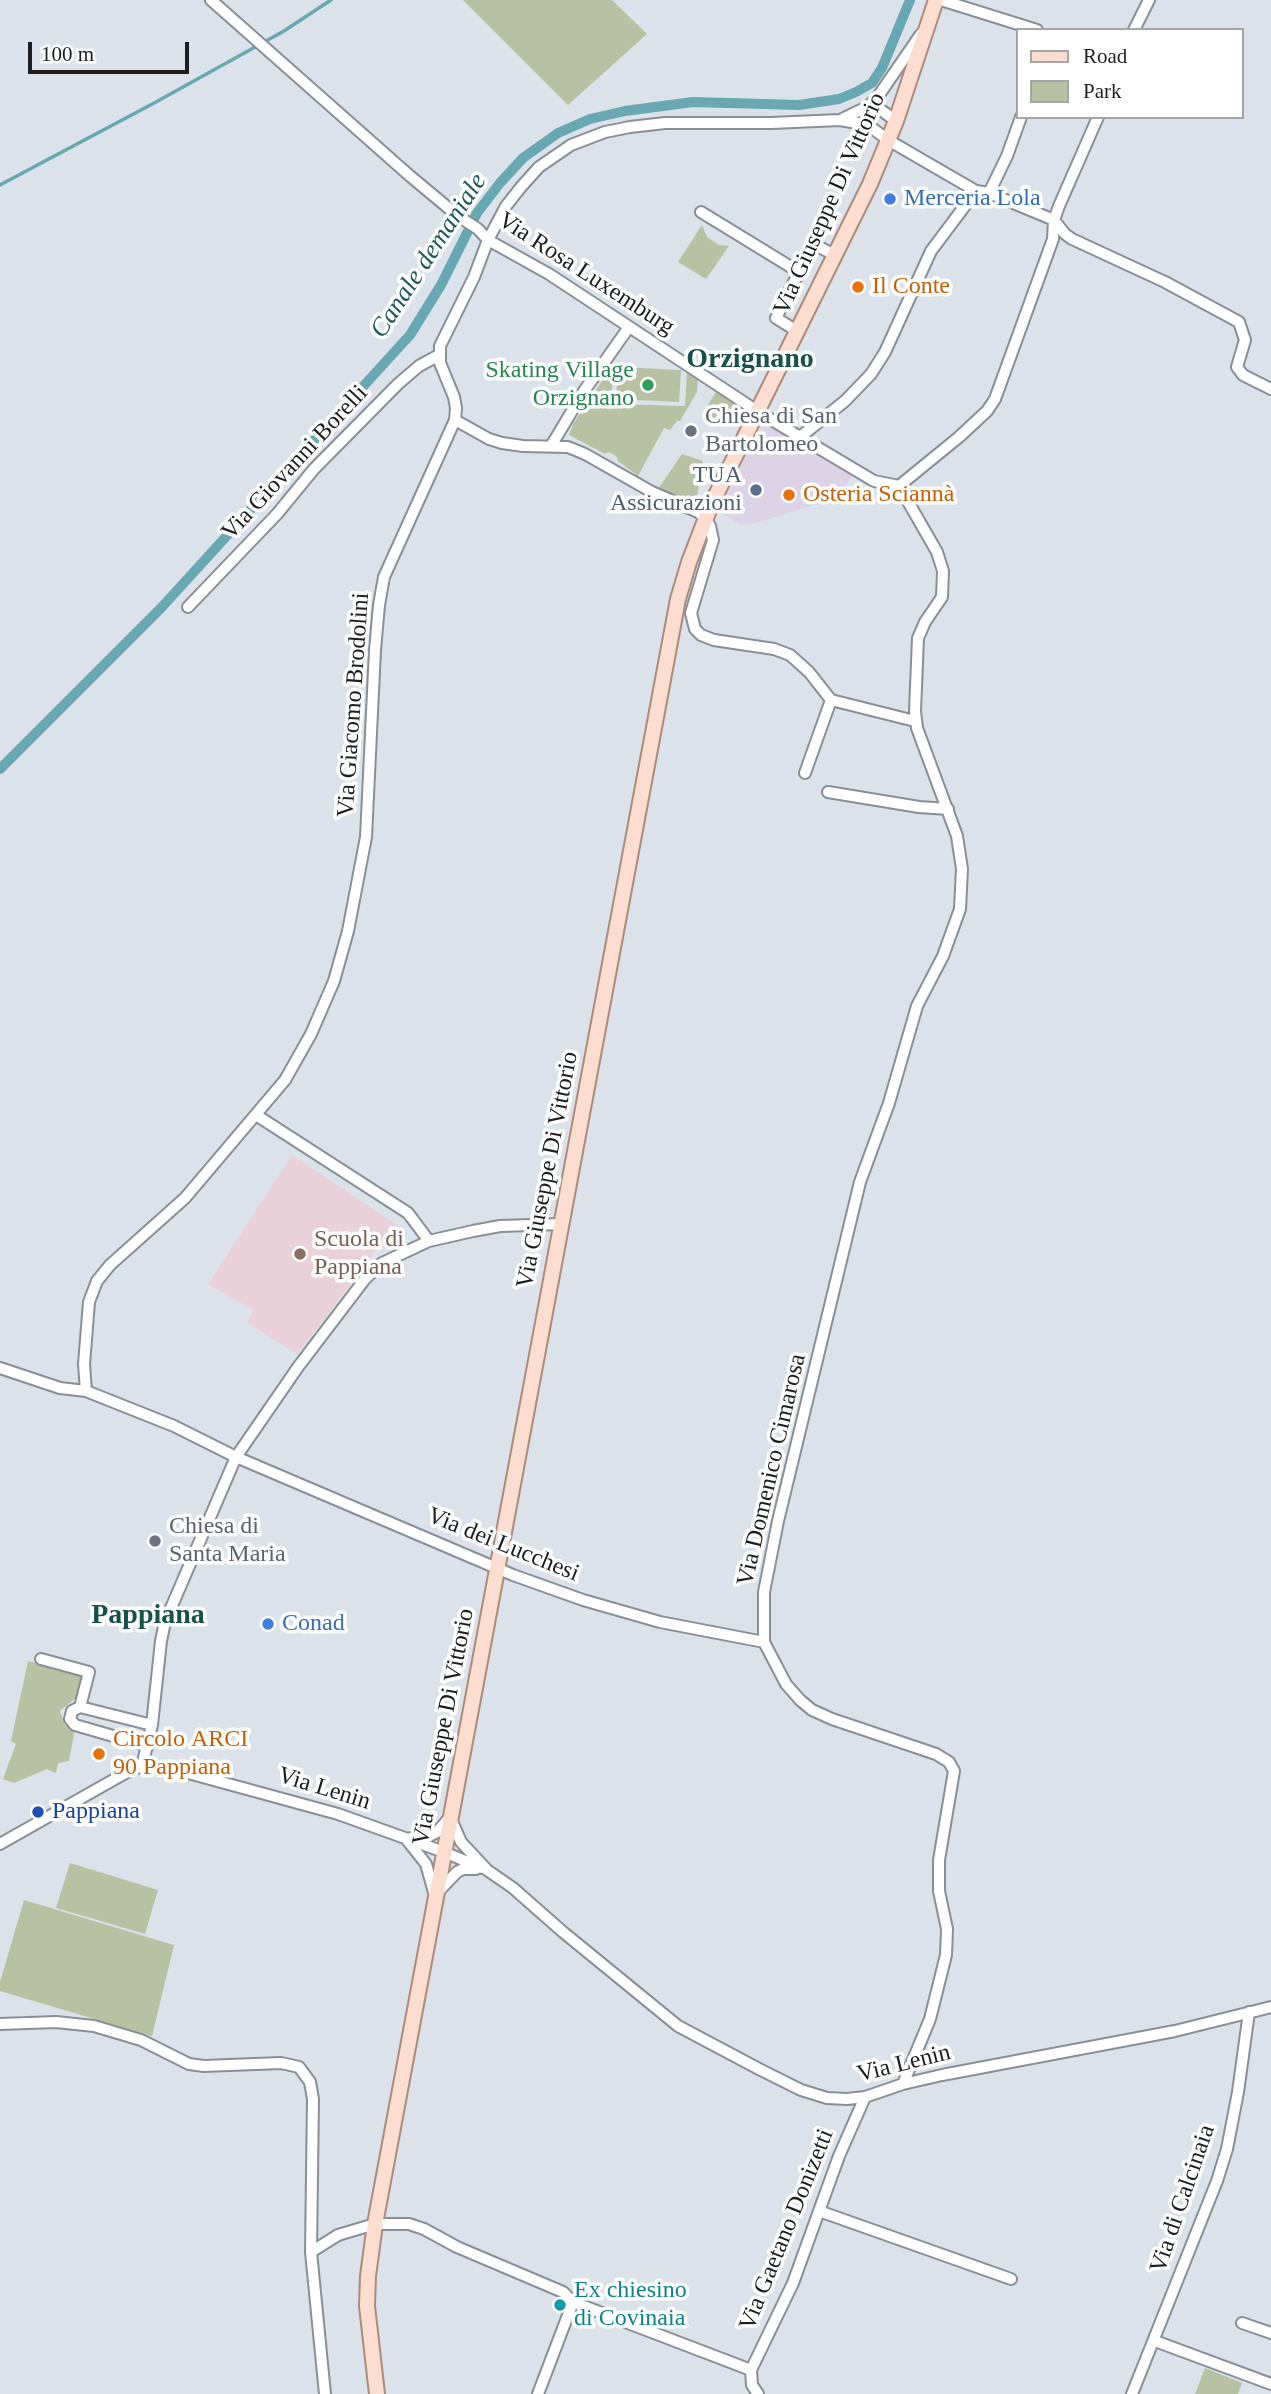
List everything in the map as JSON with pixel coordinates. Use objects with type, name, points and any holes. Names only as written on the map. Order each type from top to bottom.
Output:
[{"type":"main road","name":"Via Giuseppe Di Vittorio","points":[[377,2394],[367,2306],[375,2224],[673,620],[705,518],[870,184],[896,121],[939,0]]},
{"type":"street","name":"Via Rosa Luxemburg","points":[[211,0],[488,240],[549,274],[800,438],[874,481],[898,486]]},
{"type":"street","points":[[939,0],[1030,28]]},
{"type":"street","points":[[1135,28],[1149,0]]},
{"type":"street","points":[[841,120],[869,106],[888,84],[930,20]]},
{"type":"street","points":[[869,106],[881,110],[896,121]]},
{"type":"street","points":[[989,193],[1007,156],[1020,119]]},
{"type":"street","points":[[898,486],[959,437],[987,411],[995,399],[1053,239],[1054,220],[1097,119]]},
{"type":"street","points":[[915,721],[831,700],[809,672],[790,655],[774,649],[714,640],[701,635],[695,629],[691,612],[713,540],[710,526],[698,512],[652,492],[568,447],[502,443],[489,439],[455,420],[454,397],[442,370],[440,346],[506,206],[539,167],[571,145],[589,138],[630,127],[665,122],[771,123],[841,120],[868,125],[976,191],[989,193],[1054,220],[1072,239],[1166,282],[1239,322],[1245,340],[1237,367],[1243,375],[1271,389]]},
{"type":"street","points":[[800,438],[845,401],[872,374],[885,352],[931,251],[976,191]]},
{"type":"street","points":[[701,212],[799,272]]},
{"type":"street","points":[[797,331],[776,318],[813,244],[835,255]]},
{"type":"street","points":[[551,446],[584,391],[629,327]]},
{"type":"street","name":"Via Giovanni Borelli","points":[[188,607],[277,514],[296,488],[342,440],[412,372],[439,355]]},
{"type":"street","name":"Via Giacomo Brodolini","points":[[86,1391],[86,1316],[91,1293],[97,1281],[119,1255],[185,1198],[294,1066],[340,965],[366,837],[377,625],[384,577],[455,420]]},
{"type":"street","name":"Via Domenico Cimarosa","points":[[898,486],[937,552],[944,581],[942,597],[918,638],[915,721],[948,809],[960,850],[960,909],[943,956],[917,1006],[889,1103],[860,1182],[766,1573],[762,1613],[764,1642],[773,1664],[786,1684],[812,1710],[832,1720],[921,1747],[953,1766],[939,1860],[939,1891],[947,1929],[946,1955],[930,2019],[904,2084]]},
{"type":"street","points":[[804,773],[831,700]]},
{"type":"street","points":[[828,792],[948,809]]},
{"type":"street","points":[[256,1115],[408,1213],[429,1241]]},
{"type":"street","points":[[0,1844],[122,1774],[142,1766],[152,1725],[165,1622],[236,1457],[298,1367],[365,1279],[382,1263],[429,1241],[500,1226],[562,1224]]},
{"type":"street","points":[[0,1368],[60,1388],[86,1391],[174,1426],[236,1457]]},
{"type":"street","name":"Via dei Lucchesi","points":[[236,1457],[536,1583],[629,1614],[764,1642]]},
{"type":"street","points":[[41,1659],[89,1672],[80,1707]]},
{"type":"street","points":[[148,1746],[75,1726],[70,1719],[72,1711],[80,1707],[152,1725]]},
{"type":"street","name":"Via Lenin","points":[[142,1766],[155,1766],[338,1814],[487,1870],[513,1888],[555,1926],[692,2035],[814,2094],[838,2099],[864,2097],[904,2084],[1163,2033],[1271,2007]]},
{"type":"street","points":[[405,1838],[429,1836],[437,1832],[451,1816]]},
{"type":"street","name":"Via Lenin","points":[[451,1816],[461,1842],[487,1870]]},
{"type":"street","points":[[405,1838],[426,1864],[435,1896]]},
{"type":"street","points":[[435,1896],[457,1871],[471,1868],[487,1870]]},
{"type":"street","name":"Via di Calcinaia","points":[[1132,2394],[1227,2149],[1249,2012]]},
{"type":"street","points":[[0,2024],[57,2022],[94,2026],[141,2040],[189,2064],[214,2066],[281,2063],[299,2067],[310,2081],[313,2099],[312,2252],[325,2394]]},
{"type":"street","name":"Via Gaetano Donizetti","points":[[753,2385],[864,2097]]},
{"type":"street","points":[[819,2211],[1011,2279]]},
{"type":"street","points":[[312,2252],[338,2235],[375,2224],[409,2224],[563,2291],[573,2302],[753,2385]]},
{"type":"street","points":[[538,2394],[573,2302]]},
{"type":"street","points":[[1242,2323],[1271,2333]]},
{"type":"street","points":[[1154,2341],[1271,2384]]},
{"type":"shaded area","points":[[765,424],[852,475],[840,497],[756,523],[740,524],[719,512],[760,428]]},
{"type":"shaded area","name":"Scuola di Pappiana","points":[[292,1155],[402,1231],[402,1238],[377,1249],[364,1266],[354,1259],[342,1279],[350,1285],[297,1354],[247,1323],[253,1310],[208,1284]]},
{"type":"green space","points":[[463,0],[612,0],[647,34],[568,105]]},
{"type":"green space","points":[[702,225],[707,237],[719,245],[729,246],[706,279],[678,262]]},
{"type":"green space","points":[[612,366],[612,404],[685,406],[687,371],[698,377],[697,392],[680,421],[670,430],[664,428],[638,476],[618,461],[616,456],[609,452],[605,454],[569,435],[573,424]]},
{"type":"green space","name":"Skating Village Orzignano","points":[[618,367],[681,370],[679,402],[616,399]]},
{"type":"green space","points":[[718,389],[736,400],[722,423],[704,411]]},
{"type":"green space","points":[[682,454],[703,461],[696,502],[658,489]]},
{"type":"green space","points":[[28,1661],[83,1675],[77,1697],[60,1711],[65,1725],[75,1728],[69,1761],[58,1763],[56,1773],[47,1769],[14,1783],[3,1779],[16,1744],[11,1741]]},
{"type":"green space","points":[[70,1863],[158,1890],[145,1934],[56,1908]]},
{"type":"green space","points":[[24,1900],[174,1945],[152,2036],[0,1991],[0,1982]]},
{"type":"green space","points":[[1205,2368],[1242,2383],[1238,2394],[1195,2394]]},
{"type":"waterway","points":[[0,185],[284,31],[331,0]]},
{"type":"waterway","name":"Canale demaniale","points":[[0,769],[161,608],[410,335],[441,285],[477,213],[523,158],[558,133],[590,119],[625,111],[693,102],[799,105],[839,99],[872,83],[882,68],[910,0]]},
{"type":"place","name":"Merceria Lola","points":[[890,199]]},
{"type":"place","name":"Il Conte","points":[[858,287]]},
{"type":"place","name":"Skating Village Orzignano","points":[[648,385]]},
{"type":"place","name":"Chiesa di San Bartolomeo","points":[[691,431]]},
{"type":"place","name":"TUA Assicurazioni","points":[[756,490]]},
{"type":"place","name":"Osteria Sciannà","points":[[789,495]]},
{"type":"place","name":"Scuola di Pappiana","points":[[300,1254]]},
{"type":"place","name":"Chiesa di Santa Maria","points":[[155,1541]]},
{"type":"place","name":"Conad","points":[[268,1624]]},
{"type":"place","name":"Circolo ARCI 90 Pappiana","points":[[99,1754]]},
{"type":"place","name":"Pappiana","points":[[38,1812]]},
{"type":"place","name":"Ex chiesino di Covinaia","points":[[560,2305]]},
{"type":"district","name":"Orzignano","points":[[750,360]]},
{"type":"district","name":"Pappiana","points":[[148,1616]]}]
